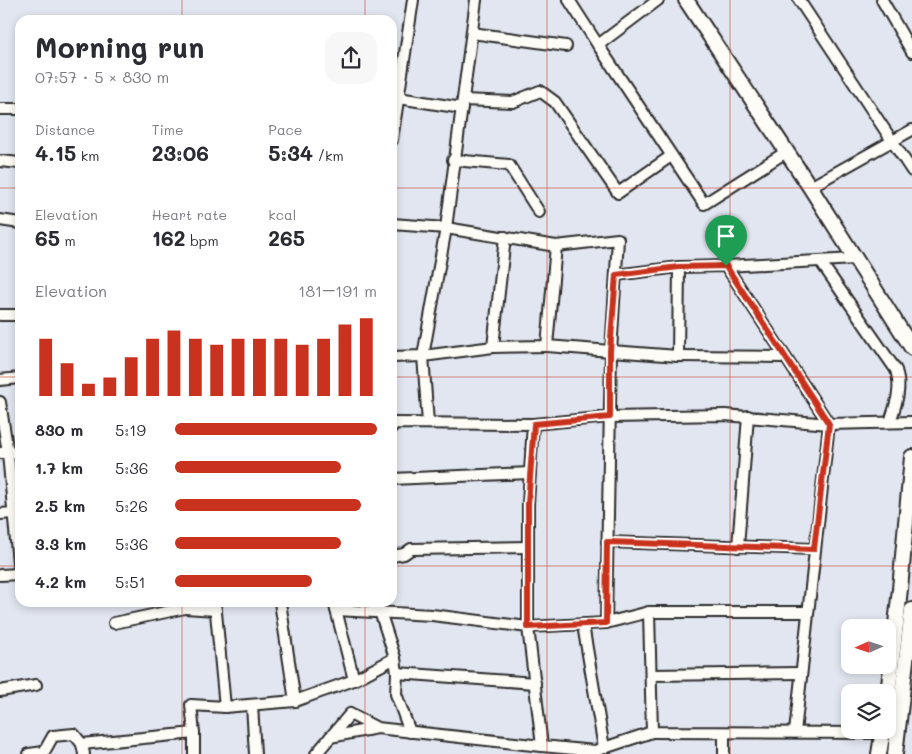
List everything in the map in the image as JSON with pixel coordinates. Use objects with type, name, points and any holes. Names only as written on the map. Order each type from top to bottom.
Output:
[{"type":"main road","points":[[686,0],[810,187],[912,348]]},
{"type":"main road","points":[[889,684],[912,456]]},
{"type":"main road","points":[[895,754],[912,610]]},
{"type":"main road","points":[[879,754],[882,739]]},
{"type":"street","points":[[397,92],[413,0]]},
{"type":"street","points":[[428,423],[423,356],[446,228],[453,160],[476,0]]},
{"type":"street","points":[[568,0],[704,204],[786,152]]},
{"type":"street","points":[[598,45],[658,0]]},
{"type":"street","points":[[799,0],[912,171]]},
{"type":"street","points":[[882,0],[912,52]]},
{"type":"street","points":[[472,33],[566,46]]},
{"type":"street","points":[[397,98],[462,104],[513,102],[540,91],[555,102],[618,193],[671,156]]},
{"type":"street","points":[[0,110],[15,110]]},
{"type":"street","points":[[810,187],[912,130]]},
{"type":"street","points":[[453,160],[509,165],[539,212]]},
{"type":"street","points":[[0,161],[15,162]]},
{"type":"street","points":[[0,220],[15,222]]},
{"type":"street","points":[[397,224],[446,228],[556,246],[618,240],[610,351],[606,623]]},
{"type":"street","points":[[493,347],[505,238]]},
{"type":"street","points":[[546,346],[556,246]]},
{"type":"street","points":[[616,275],[679,267],[855,259]]},
{"type":"street","points":[[820,260],[896,370],[900,382],[899,393],[890,422]]},
{"type":"street","points":[[726,266],[829,424],[795,732]]},
{"type":"street","points":[[678,356],[679,267]]},
{"type":"street","points":[[0,315],[15,315]]},
{"type":"street","points":[[397,357],[423,356],[493,347],[546,346],[678,356],[785,357]]},
{"type":"street","points":[[0,380],[15,378]]},
{"type":"street","points":[[0,402],[4,453],[15,530]]},
{"type":"street","points":[[397,424],[534,424],[610,417],[726,414],[829,424],[912,422]]},
{"type":"street","points":[[738,546],[748,416]]},
{"type":"street","points":[[534,424],[527,547],[528,627],[542,746]]},
{"type":"street","points":[[397,479],[530,473]]},
{"type":"street","points":[[0,514],[13,513]]},
{"type":"street","points":[[607,542],[814,549]]},
{"type":"street","points":[[397,555],[404,554],[411,549],[527,547]]},
{"type":"street","points":[[0,575],[15,574]]},
{"type":"street","points":[[114,624],[178,607]]},
{"type":"street","points":[[215,607],[225,707]]},
{"type":"street","points":[[281,607],[295,701]]},
{"type":"street","points":[[335,607],[354,680]]},
{"type":"street","points":[[410,732],[396,694],[397,673],[395,658],[379,607],[528,627],[606,623],[649,612],[808,612]]},
{"type":"street","points":[[649,612],[652,732]]},
{"type":"street","points":[[583,625],[604,748]]},
{"type":"street","points":[[194,754],[194,733],[190,705],[225,707],[295,701],[354,680],[395,658]]},
{"type":"street","points":[[397,673],[536,683]]},
{"type":"street","points":[[651,675],[801,673]]},
{"type":"street","points":[[0,691],[36,685]]},
{"type":"street","points":[[252,705],[255,754]]},
{"type":"street","points":[[316,754],[350,714],[377,728]]},
{"type":"street","points":[[330,737],[377,728],[595,751],[652,732],[724,734],[841,732]]},
{"type":"street","points":[[29,754],[44,752],[53,736],[74,734],[83,749],[194,733]]},
{"type":"street","points":[[724,734],[724,754]]},
{"type":"route","points":[[726,266],[829,424],[814,549],[607,542],[606,623],[528,627],[526,575],[528,504],[534,424],[610,417],[610,351],[616,275],[679,267],[726,266]]}]
